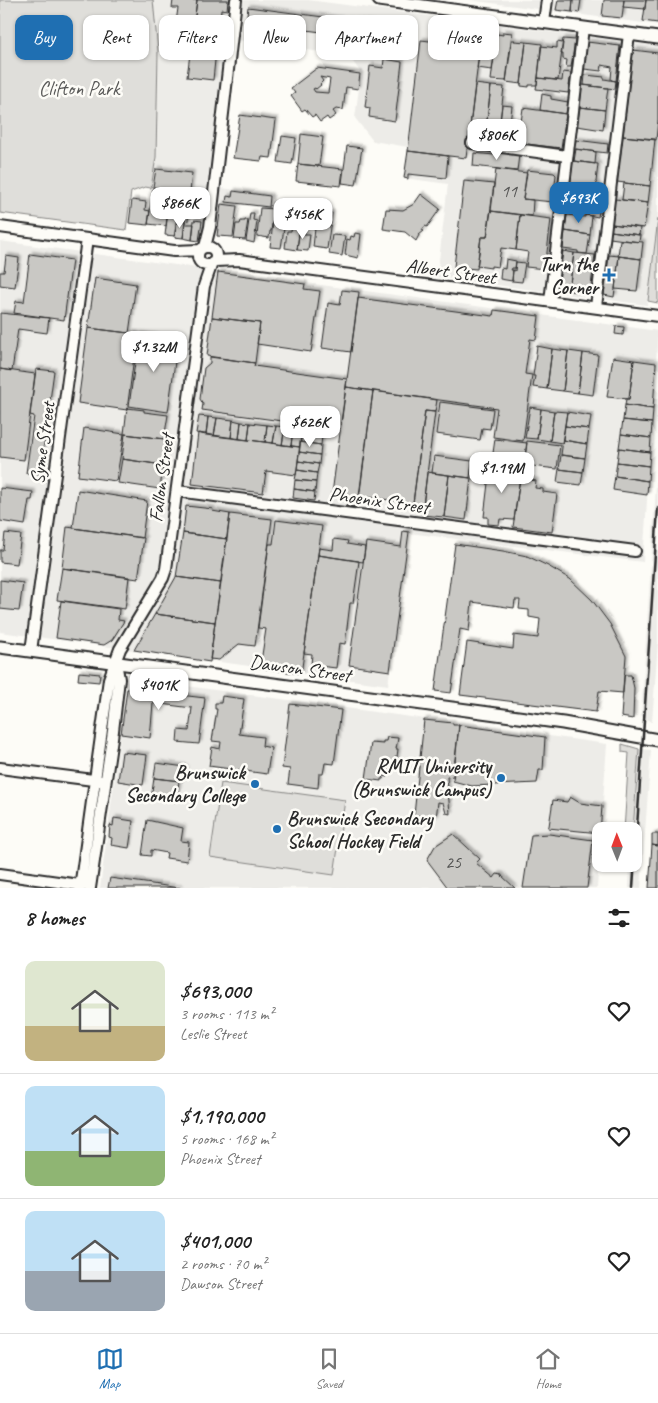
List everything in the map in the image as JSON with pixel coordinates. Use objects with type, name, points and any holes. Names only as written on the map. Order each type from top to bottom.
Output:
[{"type":"street","name":"Fallon Street","points":[[85,887],[100,781],[119,679],[116,662],[118,653],[165,574],[208,255],[236,0]]},
{"type":"street","points":[[379,0],[658,38]]},
{"type":"street","points":[[544,22],[547,0]]},
{"type":"street","points":[[550,301],[582,28]]},
{"type":"street","points":[[596,307],[629,34]]},
{"type":"street","points":[[472,143],[567,156]]},
{"type":"street","name":"Albert Street","points":[[0,227],[658,316]]},
{"type":"street","name":"Syme Street","points":[[31,651],[87,239]]},
{"type":"street","name":"Phoenix Street","points":[[177,491],[636,551]]},
{"type":"street","name":"Dawson Street","points":[[0,647],[594,727],[658,732]]},
{"type":"street","name":"Dawson Street","points":[[594,727],[618,734],[658,740]]},
{"type":"street","points":[[0,768],[100,781]]},
{"type":"street","points":[[0,874],[85,887]]},
{"type":"shaded area","points":[[153,0],[308,0],[428,16],[428,60],[499,60],[499,25],[658,46],[658,219],[647,305],[437,277],[448,184],[404,178],[408,147],[373,141],[355,118],[361,73],[352,60],[418,60],[418,15],[316,15],[316,51],[306,50],[306,15],[244,15],[244,41],[234,40],[234,15],[159,15],[159,60],[228,60],[213,187],[275,195],[273,209],[211,201],[212,196],[151,188],[156,157],[158,52]]},
{"type":"shaded area","points":[[469,0],[658,0],[658,25]]},
{"type":"shaded area","points":[[0,241],[658,331],[643,562],[409,533],[388,685],[0,632]]},
{"type":"shaded area","points":[[658,456],[658,642],[652,722],[641,716]]},
{"type":"shaded area","name":"Brunswick Secondary College","points":[[128,678],[607,744],[602,822],[592,822],[592,872],[598,872],[597,888],[100,888]]},
{"type":"shaded area","points":[[639,749],[651,750],[641,888],[629,888],[630,872],[642,872],[642,822],[634,822]]},
{"type":"green space","name":"Clifton Park","points":[[0,0],[153,0],[158,52],[156,157],[151,188],[145,187],[131,192],[126,230],[0,213]]},
{"type":"green space","points":[[658,219],[658,303],[648,301]]},
{"type":"green space","points":[[622,744],[639,749],[634,822],[625,822],[629,753],[622,752]]},
{"type":"green space","name":"Brunswick Secondary School Hockey Field","points":[[221,783],[345,800],[334,875],[210,857]]},
{"type":"building","points":[[173,0],[197,0],[195,15],[177,15],[178,8],[172,8]]},
{"type":"building","points":[[197,0],[228,0],[227,10],[221,9],[220,15],[195,15]]},
{"type":"building","points":[[558,0],[573,0],[572,12],[556,10]]},
{"type":"building","points":[[573,0],[581,0],[579,13],[572,12]]},
{"type":"building","points":[[604,0],[624,0],[622,18],[602,16]]},
{"type":"building","points":[[624,0],[646,0],[645,9],[623,7]]},
{"type":"building","points":[[646,0],[658,0],[658,23],[643,21]]},
{"type":"building","points":[[248,7],[316,16],[316,31],[306,30],[306,15],[247,15]]},
{"type":"building","points":[[503,32],[512,33],[506,81],[491,80],[494,60],[499,60],[499,34],[503,35]]},
{"type":"building","points":[[563,39],[575,40],[571,67],[566,67],[567,60],[563,59],[563,54],[561,54]]},
{"type":"building","points":[[421,40],[428,41],[428,60],[478,60],[466,158],[408,151]]},
{"type":"building","points":[[512,40],[526,42],[521,84],[506,82]]},
{"type":"building","points":[[526,42],[542,44],[537,85],[529,85],[529,87],[521,86]]},
{"type":"building","points":[[557,42],[563,43],[558,80],[538,78],[541,46],[557,48]]},
{"type":"building","points":[[587,42],[620,46],[616,81],[611,80],[612,67],[602,65],[601,71],[584,69]]},
{"type":"building","points":[[633,50],[658,53],[658,120],[656,140],[623,136]]},
{"type":"building","points":[[189,60],[215,60],[213,80],[187,77]]},
{"type":"building","points":[[384,60],[402,62],[395,121],[369,117],[370,108],[365,107],[370,66],[383,68]]},
{"type":"building","points":[[478,60],[493,60],[492,70],[477,68]]},
{"type":"building","points":[[317,68],[360,74],[358,89],[346,87],[343,110],[336,109],[333,111],[336,115],[329,120],[327,117],[320,122],[315,115],[312,117],[305,109],[302,111],[291,96],[295,93],[291,88]],"holes":[[[320,77],[330,79],[328,93],[315,92],[313,89],[316,89],[323,81]]]},
{"type":"building","points":[[563,72],[571,73],[568,93],[536,89],[538,78],[562,81]]},
{"type":"building","points":[[585,75],[604,77],[604,79],[616,81],[615,89],[584,85]]},
{"type":"building","points":[[475,84],[491,86],[485,137],[469,135]]},
{"type":"building","points":[[582,85],[608,88],[605,110],[580,107]]},
{"type":"building","points":[[491,86],[504,87],[498,139],[485,137]]},
{"type":"building","points":[[542,94],[551,96],[551,99],[568,102],[566,114],[540,110]]},
{"type":"building","points":[[502,105],[512,106],[508,140],[498,139]]},
{"type":"building","points":[[580,107],[605,110],[603,130],[577,126]]},
{"type":"building","points":[[523,108],[566,114],[561,148],[518,143]]},
{"type":"building","points":[[240,115],[276,120],[271,158],[262,157],[261,161],[233,158]]},
{"type":"building","points":[[301,134],[323,137],[319,166],[298,164]]},
{"type":"building","points":[[282,136],[296,138],[292,164],[278,162]]},
{"type":"building","points":[[623,136],[655,139],[650,186],[617,182]]},
{"type":"building","points":[[576,140],[608,144],[607,153],[574,149]]},
{"type":"building","points":[[347,146],[362,148],[356,185],[342,183]]},
{"type":"building","points":[[576,149],[596,152],[595,164],[574,161]]},
{"type":"building","points":[[408,151],[448,156],[446,178],[408,174],[408,179],[404,178]]},
{"type":"building","points":[[494,152],[519,155],[517,171],[473,166],[474,153],[494,155]]},
{"type":"building","points":[[573,161],[598,164],[597,189],[570,186]]},
{"type":"building","points":[[298,164],[343,169],[341,186],[296,181]]},
{"type":"building","points":[[156,169],[192,173],[190,192],[153,187]]},
{"type":"building","points":[[496,169],[527,173],[523,199],[533,200],[532,216],[491,211]]},
{"type":"building","points":[[527,170],[554,173],[556,175],[553,202],[523,199]]},
{"type":"building","points":[[464,181],[494,184],[487,237],[481,237],[477,269],[454,267]]},
{"type":"building","points":[[624,183],[650,186],[648,203],[622,200]]},
{"type":"building","points":[[575,186],[601,190],[600,197],[574,194]]},
{"type":"building","points":[[153,189],[170,191],[166,226],[148,224]]},
{"type":"building","points":[[233,191],[270,196],[269,207],[226,202],[227,196],[232,197]]},
{"type":"building","points":[[179,192],[202,195],[201,203],[178,200]]},
{"type":"building","points":[[421,194],[440,209],[427,227],[425,226],[422,230],[424,231],[416,241],[405,232],[383,229],[386,209],[403,210],[414,204]]},
{"type":"building","points":[[575,194],[600,197],[599,204],[575,199]]},
{"type":"building","points":[[615,199],[648,203],[644,228],[612,224]]},
{"type":"building","points":[[132,200],[146,202],[145,210],[150,211],[148,225],[129,223]]},
{"type":"building","points":[[177,200],[201,203],[201,211],[176,208]]},
{"type":"building","points":[[576,202],[599,204],[599,211],[574,207]]},
{"type":"building","points":[[221,204],[237,206],[233,237],[217,236]]},
{"type":"building","points":[[574,207],[599,211],[598,217],[573,212]]},
{"type":"building","points":[[260,208],[274,209],[269,238],[257,236]]},
{"type":"building","points":[[316,211],[332,213],[327,249],[313,247],[315,228],[313,228]]},
{"type":"building","points":[[491,211],[520,215],[516,250],[501,248],[498,267],[491,266],[491,268],[477,266],[481,237],[487,237]]},
{"type":"building","points":[[168,212],[177,213],[175,236],[165,235]]},
{"type":"building","points":[[250,213],[254,213],[253,220],[257,221],[254,243],[246,241]]},
{"type":"building","points":[[186,215],[189,215],[187,224],[194,224],[192,240],[183,238]]},
{"type":"building","points":[[520,215],[551,219],[545,269],[526,267],[528,252],[516,250]]},
{"type":"building","points":[[567,215],[592,216],[590,235],[565,231]]},
{"type":"building","points":[[177,220],[185,221],[183,238],[174,237]]},
{"type":"building","points":[[194,220],[202,221],[199,241],[192,240]]},
{"type":"building","points":[[248,220],[245,240],[234,239],[236,224],[240,224],[241,221]]},
{"type":"building","points":[[273,223],[278,224],[278,227],[284,228],[281,248],[270,247]]},
{"type":"building","points":[[612,224],[640,228],[639,235],[611,231]]},
{"type":"building","points":[[292,225],[300,226],[297,250],[285,248],[287,231],[291,231]]},
{"type":"building","points":[[300,226],[305,227],[304,234],[310,234],[308,251],[297,250]]},
{"type":"building","points":[[565,231],[590,235],[587,254],[563,249]]},
{"type":"building","points":[[611,231],[640,235],[639,242],[610,238]]},
{"type":"building","points":[[355,233],[361,234],[358,258],[345,255],[347,239],[350,240],[351,236],[354,237]]},
{"type":"building","points":[[332,235],[345,236],[342,256],[329,254]]},
{"type":"building","points":[[620,240],[643,242],[641,259],[618,256]]},
{"type":"building","points":[[563,251],[574,253],[569,291],[558,289]]},
{"type":"building","points":[[574,253],[595,255],[590,293],[569,291]]},
{"type":"building","points":[[30,254],[72,260],[64,320],[14,313],[16,301],[24,302]]},
{"type":"building","points":[[609,255],[619,256],[614,297],[604,295]]},
{"type":"building","points":[[6,256],[19,258],[15,287],[0,285],[0,272],[4,272]]},
{"type":"building","points":[[619,256],[641,259],[637,291],[615,289]]},
{"type":"building","points":[[506,259],[516,261],[515,268],[511,270],[513,270],[512,281],[500,279],[501,268],[505,269]]},
{"type":"building","points":[[516,262],[525,263],[522,282],[512,281]]},
{"type":"building","points":[[218,272],[305,284],[304,289],[320,291],[311,352],[257,344],[260,323],[212,317]]},
{"type":"building","points":[[95,278],[136,284],[129,333],[88,328]]},
{"type":"building","points":[[342,290],[359,292],[351,352],[322,348],[328,303],[340,305]]},
{"type":"building","points":[[358,298],[493,316],[494,310],[539,316],[536,340],[530,339],[525,374],[532,375],[523,441],[493,437],[497,408],[346,387]]},
{"type":"building","points":[[0,313],[49,318],[47,333],[18,329],[12,371],[0,369]]},
{"type":"building","points":[[212,317],[260,323],[255,363],[207,356]]},
{"type":"building","points":[[616,326],[624,327],[623,335],[615,334]]},
{"type":"building","points":[[88,328],[137,334],[127,410],[78,403]]},
{"type":"building","points":[[139,334],[178,340],[168,412],[129,406]]},
{"type":"building","points":[[537,346],[552,349],[547,389],[533,387]]},
{"type":"building","points":[[552,349],[568,351],[563,391],[547,389]]},
{"type":"building","points":[[568,351],[583,353],[578,393],[563,391]]},
{"type":"building","points":[[583,353],[598,355],[593,395],[578,393]]},
{"type":"building","points":[[210,357],[255,363],[254,366],[347,379],[340,429],[202,410],[203,404],[200,399],[204,368],[210,363]]},
{"type":"building","points":[[613,357],[634,360],[629,399],[607,397]]},
{"type":"building","points":[[634,360],[656,363],[653,409],[625,405],[626,399],[629,399]]},
{"type":"building","points":[[0,369],[35,374],[24,460],[0,457]]},
{"type":"building","points":[[36,369],[54,371],[40,474],[26,473],[34,416],[30,415]]},
{"type":"building","points":[[346,387],[373,391],[358,507],[346,506],[348,496],[332,494]]},
{"type":"building","points":[[373,391],[437,400],[435,412],[425,411],[413,503],[359,496]]},
{"type":"building","points":[[440,402],[493,409],[490,429],[482,428],[480,440],[436,434]]},
{"type":"building","points":[[625,405],[653,409],[652,423],[623,420]]},
{"type":"building","points":[[530,407],[541,409],[537,439],[525,438]]},
{"type":"building","points":[[127,408],[168,415],[164,439],[124,434]]},
{"type":"building","points":[[541,409],[554,411],[550,441],[537,439]]},
{"type":"building","points":[[425,411],[435,412],[423,505],[413,503]]},
{"type":"building","points":[[554,411],[567,412],[562,443],[550,441]]},
{"type":"building","points":[[567,412],[591,416],[589,429],[565,426]]},
{"type":"building","points":[[199,416],[208,417],[206,435],[196,433]]},
{"type":"building","points":[[208,417],[217,418],[214,436],[206,435]]},
{"type":"building","points":[[217,418],[233,420],[231,438],[214,436]]},
{"type":"building","points":[[233,420],[241,422],[239,439],[231,438]]},
{"type":"building","points":[[623,420],[652,423],[651,438],[621,434]]},
{"type":"building","points":[[241,422],[250,423],[248,440],[239,439]]},
{"type":"building","points":[[250,423],[267,425],[265,442],[248,440]]},
{"type":"building","points":[[303,424],[324,427],[322,436],[302,433]]},
{"type":"building","points":[[267,425],[276,426],[273,443],[265,442]]},
{"type":"building","points":[[276,426],[285,427],[282,445],[273,443]]},
{"type":"building","points":[[565,426],[589,429],[587,444],[563,440]]},
{"type":"building","points":[[285,427],[293,428],[291,446],[282,445]]},
{"type":"building","points":[[84,428],[124,434],[116,481],[78,476]]},
{"type":"building","points":[[293,428],[302,430],[300,447],[291,446]]},
{"type":"building","points":[[198,433],[300,447],[296,475],[266,471],[263,493],[192,484]]},
{"type":"building","points":[[302,433],[322,436],[321,445],[300,442]]},
{"type":"building","points":[[125,434],[166,439],[163,465],[122,459]]},
{"type":"building","points":[[621,434],[651,438],[650,452],[619,448]]},
{"type":"building","points":[[495,439],[527,443],[524,465],[492,460]]},
{"type":"building","points":[[563,440],[587,444],[585,458],[561,455]]},
{"type":"building","points":[[527,441],[560,445],[557,469],[524,465]]},
{"type":"building","points":[[300,442],[321,445],[320,455],[299,452]]},
{"type":"building","points":[[619,448],[650,452],[649,466],[617,462]]},
{"type":"building","points":[[299,452],[320,455],[319,464],[298,461]]},
{"type":"building","points":[[561,455],[585,458],[583,472],[559,469]]},
{"type":"building","points":[[434,456],[472,461],[470,478],[432,473]]},
{"type":"building","points":[[122,459],[163,465],[160,489],[118,483]]},
{"type":"building","points":[[298,461],[319,464],[317,473],[297,470]]},
{"type":"building","points":[[617,462],[649,466],[648,481],[615,476]]},
{"type":"building","points":[[490,466],[521,470],[514,520],[500,519],[499,525],[488,524],[488,517],[484,517]]},
{"type":"building","points":[[559,469],[583,472],[581,485],[557,482]]},
{"type":"building","points":[[297,470],[317,473],[316,482],[295,480]]},
{"type":"building","points":[[427,472],[449,475],[444,517],[422,515]]},
{"type":"building","points":[[449,475],[471,478],[466,520],[444,517]]},
{"type":"building","points":[[615,476],[648,481],[647,495],[613,490]]},
{"type":"building","points":[[520,478],[536,481],[535,488],[543,489],[543,492],[557,494],[552,532],[513,527]]},
{"type":"building","points":[[295,480],[316,482],[315,492],[294,489]]},
{"type":"building","points":[[0,488],[33,492],[32,500],[29,500],[25,525],[0,521]]},
{"type":"building","points":[[294,489],[315,492],[314,501],[293,498]]},
{"type":"building","points":[[78,490],[147,501],[142,538],[73,528]]},
{"type":"building","points":[[186,506],[213,509],[212,511],[230,514],[227,539],[183,533]]},
{"type":"building","points":[[230,514],[272,519],[255,646],[239,644],[219,660],[210,659]]},
{"type":"building","points":[[276,520],[322,526],[301,674],[260,668],[266,629],[258,628],[269,544],[273,544]]},
{"type":"building","points":[[67,527],[144,538],[138,579],[62,568]]},
{"type":"building","points":[[403,531],[409,532],[390,671],[349,665],[366,542],[401,547]]},
{"type":"building","points":[[5,533],[21,535],[17,564],[0,562],[0,550],[3,550]]},
{"type":"building","points":[[183,533],[227,539],[221,583],[176,577]]},
{"type":"building","points":[[334,539],[348,541],[347,544],[365,547],[363,562],[318,555],[319,548],[333,550]]},
{"type":"building","points":[[455,544],[527,556],[570,579],[592,600],[610,624],[626,656],[623,693],[599,691],[596,712],[460,695],[467,642],[513,649],[514,635],[538,638],[540,619],[529,617],[529,610],[519,609],[520,600],[515,600],[514,608],[472,602],[469,631],[460,629],[451,693],[435,691]]},
{"type":"building","points":[[318,555],[359,561],[353,603],[350,603],[345,644],[339,643],[336,668],[311,665],[312,654],[304,653]]},
{"type":"building","points":[[62,568],[129,577],[125,609],[57,600]]},
{"type":"building","points":[[176,577],[221,583],[215,622],[155,614]]},
{"type":"building","points":[[0,580],[23,583],[19,611],[0,609]]},
{"type":"building","points":[[61,601],[119,609],[118,620],[124,621],[112,640],[104,645],[56,638]]},
{"type":"building","points":[[155,614],[215,622],[210,662],[134,650]]},
{"type":"building","points":[[79,672],[100,674],[99,682],[78,680]]},
{"type":"building","points":[[624,675],[631,675],[634,688],[633,719],[621,717]]},
{"type":"building","points":[[136,681],[150,682],[149,685],[164,687],[163,693],[205,698],[199,744],[177,742],[178,730],[189,731],[192,708],[153,703],[150,738],[121,734],[127,689],[129,689],[129,682],[135,683]]},
{"type":"building","points":[[222,696],[244,699],[239,734],[263,737],[262,746],[271,748],[267,774],[209,766],[212,747],[220,749],[221,742],[212,741],[217,709],[215,709],[215,703],[221,703]]},
{"type":"building","points":[[290,704],[341,710],[334,764],[325,763],[323,774],[319,774],[318,788],[288,784],[290,769],[282,768]]},
{"type":"building","points":[[424,720],[459,725],[453,776],[447,777],[450,814],[446,813],[443,803],[438,802],[436,818],[414,815]]},
{"type":"building","points":[[459,725],[545,737],[543,770],[539,770],[537,783],[472,786],[453,781]]},
{"type":"building","points":[[387,737],[398,738],[394,770],[389,769],[388,777],[384,776],[381,781],[366,779],[371,743],[383,744]]},
{"type":"building","points":[[122,752],[147,755],[143,785],[118,781]]},
{"type":"building","points":[[156,763],[185,767],[183,781],[154,778]]},
{"type":"building","points":[[154,778],[179,781],[176,802],[151,799]]},
{"type":"building","points":[[570,797],[580,803],[602,806],[601,822],[592,822],[592,832],[548,828],[553,800],[567,802]]},
{"type":"building","points":[[114,818],[133,821],[129,848],[111,845],[112,838],[109,837],[110,825],[113,826]]},
{"type":"building","points":[[147,820],[183,828],[181,841],[189,842],[187,861],[166,858],[167,853],[151,850],[151,856],[142,855]]},
{"type":"building","points":[[453,834],[480,859],[476,863],[494,878],[497,874],[502,875],[515,888],[448,888],[427,860],[435,846]]},
{"type":"building","points":[[549,834],[592,840],[587,888],[523,888],[531,835]]},
{"type":"building","points":[[652,834],[658,834],[658,846],[652,845]]},
{"type":"building","points":[[652,845],[658,846],[658,888],[649,888]]},
{"type":"building","points":[[110,878],[180,888],[108,888]]},
{"type":"railway","points":[[633,888],[658,508]]},
{"type":"place","name":"Turn the Corner","points":[[609,275]]},
{"type":"place","name":"RMIT University (Brunswick Campus)","points":[[501,778]]},
{"type":"place","name":"Brunswick Secondary College","points":[[255,784]]},
{"type":"place","name":"Brunswick Secondary School Hockey Field","points":[[277,829]]}]
